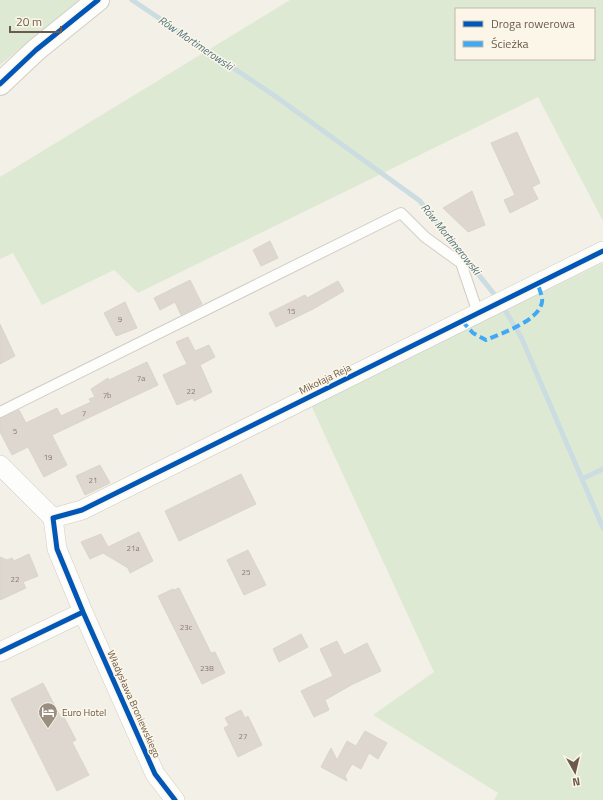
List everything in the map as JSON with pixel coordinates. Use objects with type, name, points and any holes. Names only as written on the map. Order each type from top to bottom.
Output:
[{"type":"street","points":[[0,84],[36,50],[98,0]]},
{"type":"street","name":"Mikołaja Reja","points":[[52,518],[82,510],[603,251]]},
{"type":"street","points":[[0,465],[52,518]]},
{"type":"street","name":"Władysława Broniewskiego","points":[[52,518],[57,548],[83,612],[155,774],[174,800]]},
{"type":"street","points":[[0,652],[83,612]]},
{"type":"lane","points":[[0,412],[401,213],[425,237],[461,263],[481,312]]},
{"type":"green space","points":[[0,0],[79,0],[0,65]]},
{"type":"green space","points":[[290,0],[603,0],[603,221],[538,97],[138,293],[114,270],[42,305],[13,253],[0,259],[0,177]]},
{"type":"green space","points":[[603,263],[603,800],[494,800],[498,793],[373,715],[434,672],[311,405]]},
{"type":"building","points":[[517,132],[540,183],[532,187],[538,199],[510,213],[504,200],[515,195],[491,143]]},
{"type":"building","points":[[472,191],[485,225],[468,232],[443,208]]},
{"type":"building","points":[[270,241],[278,258],[261,266],[253,250]]},
{"type":"building","points":[[190,280],[202,304],[181,315],[175,302],[160,310],[154,298]]},
{"type":"building","points":[[338,281],[344,291],[313,309],[276,327],[269,313],[305,295],[307,298]]},
{"type":"building","points":[[125,302],[137,328],[116,336],[104,313]]},
{"type":"building","points":[[0,324],[15,356],[0,364]]},
{"type":"building","points":[[188,337],[195,351],[209,345],[215,357],[200,365],[212,392],[194,401],[193,398],[177,405],[163,375],[187,364],[176,342]]},
{"type":"building","points":[[147,362],[158,385],[52,435],[67,465],[44,477],[28,447],[12,455],[0,432],[0,418],[19,410],[26,423],[57,408],[61,416],[91,402],[89,399],[95,397],[91,389],[108,378],[109,380]]},
{"type":"building","points":[[100,465],[110,483],[85,495],[76,476]]},
{"type":"building","points":[[241,474],[256,504],[179,541],[165,511]]},
{"type":"building","points":[[139,532],[153,561],[130,573],[128,568],[103,553],[90,559],[81,542],[101,534],[108,547]]},
{"type":"building","points":[[248,550],[266,585],[244,595],[227,560]]},
{"type":"building","points":[[29,554],[38,576],[23,582],[26,588],[0,600],[0,557],[7,560],[12,558],[14,561]]},
{"type":"building","points":[[179,588],[211,653],[215,652],[225,673],[202,684],[158,596],[173,589]]},
{"type":"building","points":[[301,634],[308,647],[279,662],[273,649]]},
{"type":"building","points":[[337,641],[344,655],[367,643],[381,671],[353,684],[325,700],[329,710],[314,717],[301,691],[333,676],[320,649]]},
{"type":"building","name":"Euro Hotel","points":[[43,683],[61,718],[64,717],[76,740],[72,742],[89,775],[57,791],[11,699]]},
{"type":"building","points":[[241,710],[245,718],[248,716],[262,745],[238,757],[224,728],[229,725],[225,718]]},
{"type":"building","points":[[365,731],[387,743],[378,759],[369,753],[361,769],[352,764],[345,776],[347,781],[321,767],[331,748],[337,760],[347,741],[356,746]]},
{"type":"waterway","name":"Rów Mortimerowski","points":[[132,0],[275,96],[420,201],[498,299]]},
{"type":"waterway","name":"Rów Mortimerowski","points":[[502,305],[521,337],[603,528]]},
{"type":"waterway","points":[[582,479],[603,469]]},
{"type":"marked path","points":[[462,321],[473,333],[486,340],[519,326],[527,321],[539,309],[542,300],[538,284]]},
{"type":"cycle path","points":[[0,84],[36,50],[98,0]]},
{"type":"cycle path","points":[[175,800],[155,774],[83,612],[57,549],[53,518],[82,510],[603,251]]},
{"type":"cycle path","points":[[0,652],[83,612]]},
{"type":"place","name":"Euro Hotel","points":[[48,729]]}]
